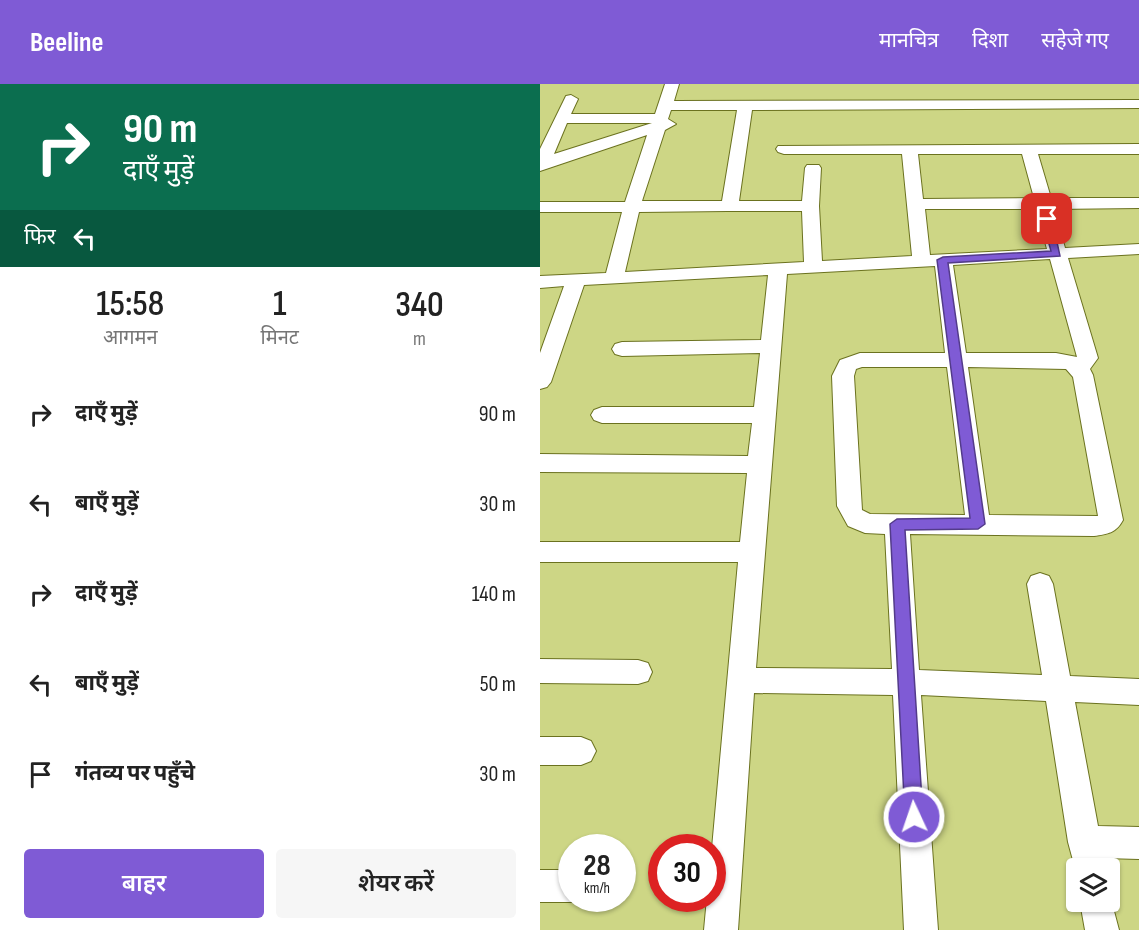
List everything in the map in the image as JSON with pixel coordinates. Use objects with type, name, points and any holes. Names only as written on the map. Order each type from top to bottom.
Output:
[{"type":"street","points":[[614,278],[632,206],[672,84]]},
{"type":"street","points":[[541,164],[571,99]]},
{"type":"street","points":[[562,119],[661,117],[725,106],[745,105],[1056,99],[1139,105]]},
{"type":"street","points":[[730,207],[745,105]]},
{"type":"street","points":[[541,164],[661,117],[725,106]]},
{"type":"street","points":[[784,149],[1139,149]]},
{"type":"street","points":[[909,149],[915,204],[932,260],[954,359],[978,524]]},
{"type":"street","points":[[1029,149],[1057,254],[1088,355],[1079,368]]},
{"type":"street","points":[[813,168],[810,206],[813,267]]},
{"type":"street","points":[[915,204],[1139,203]]},
{"type":"street","points":[[540,207],[810,206]]},
{"type":"street","points":[[540,282],[1139,249]]},
{"type":"street","points":[[721,930],[759,465],[778,269]]},
{"type":"street","points":[[540,382],[576,280]]},
{"type":"street","points":[[622,349],[771,346]]},
{"type":"street","points":[[954,359],[1056,360],[1079,368],[1086,386],[1111,519],[1106,525],[867,524],[855,521],[850,515],[844,370],[848,365],[860,360],[954,359]]},
{"type":"street","points":[[602,415],[765,415]]},
{"type":"street","points":[[540,463],[759,465]]},
{"type":"street","points":[[897,524],[921,930]]},
{"type":"street","points":[[540,552],[753,552]]},
{"type":"street","points":[[1040,584],[1087,855],[1139,843]]},
{"type":"street","points":[[540,671],[638,672]]},
{"type":"street","points":[[742,680],[906,682],[1139,692]]},
{"type":"street","points":[[540,751],[580,752]]},
{"type":"street","points":[[540,886],[558,886]]},
{"type":"street","points":[[1098,912],[1102,930]]},
{"type":"route","points":[[914,817],[897,524],[978,524],[954,359],[943,260],[1057,254],[1047,219]]}]
